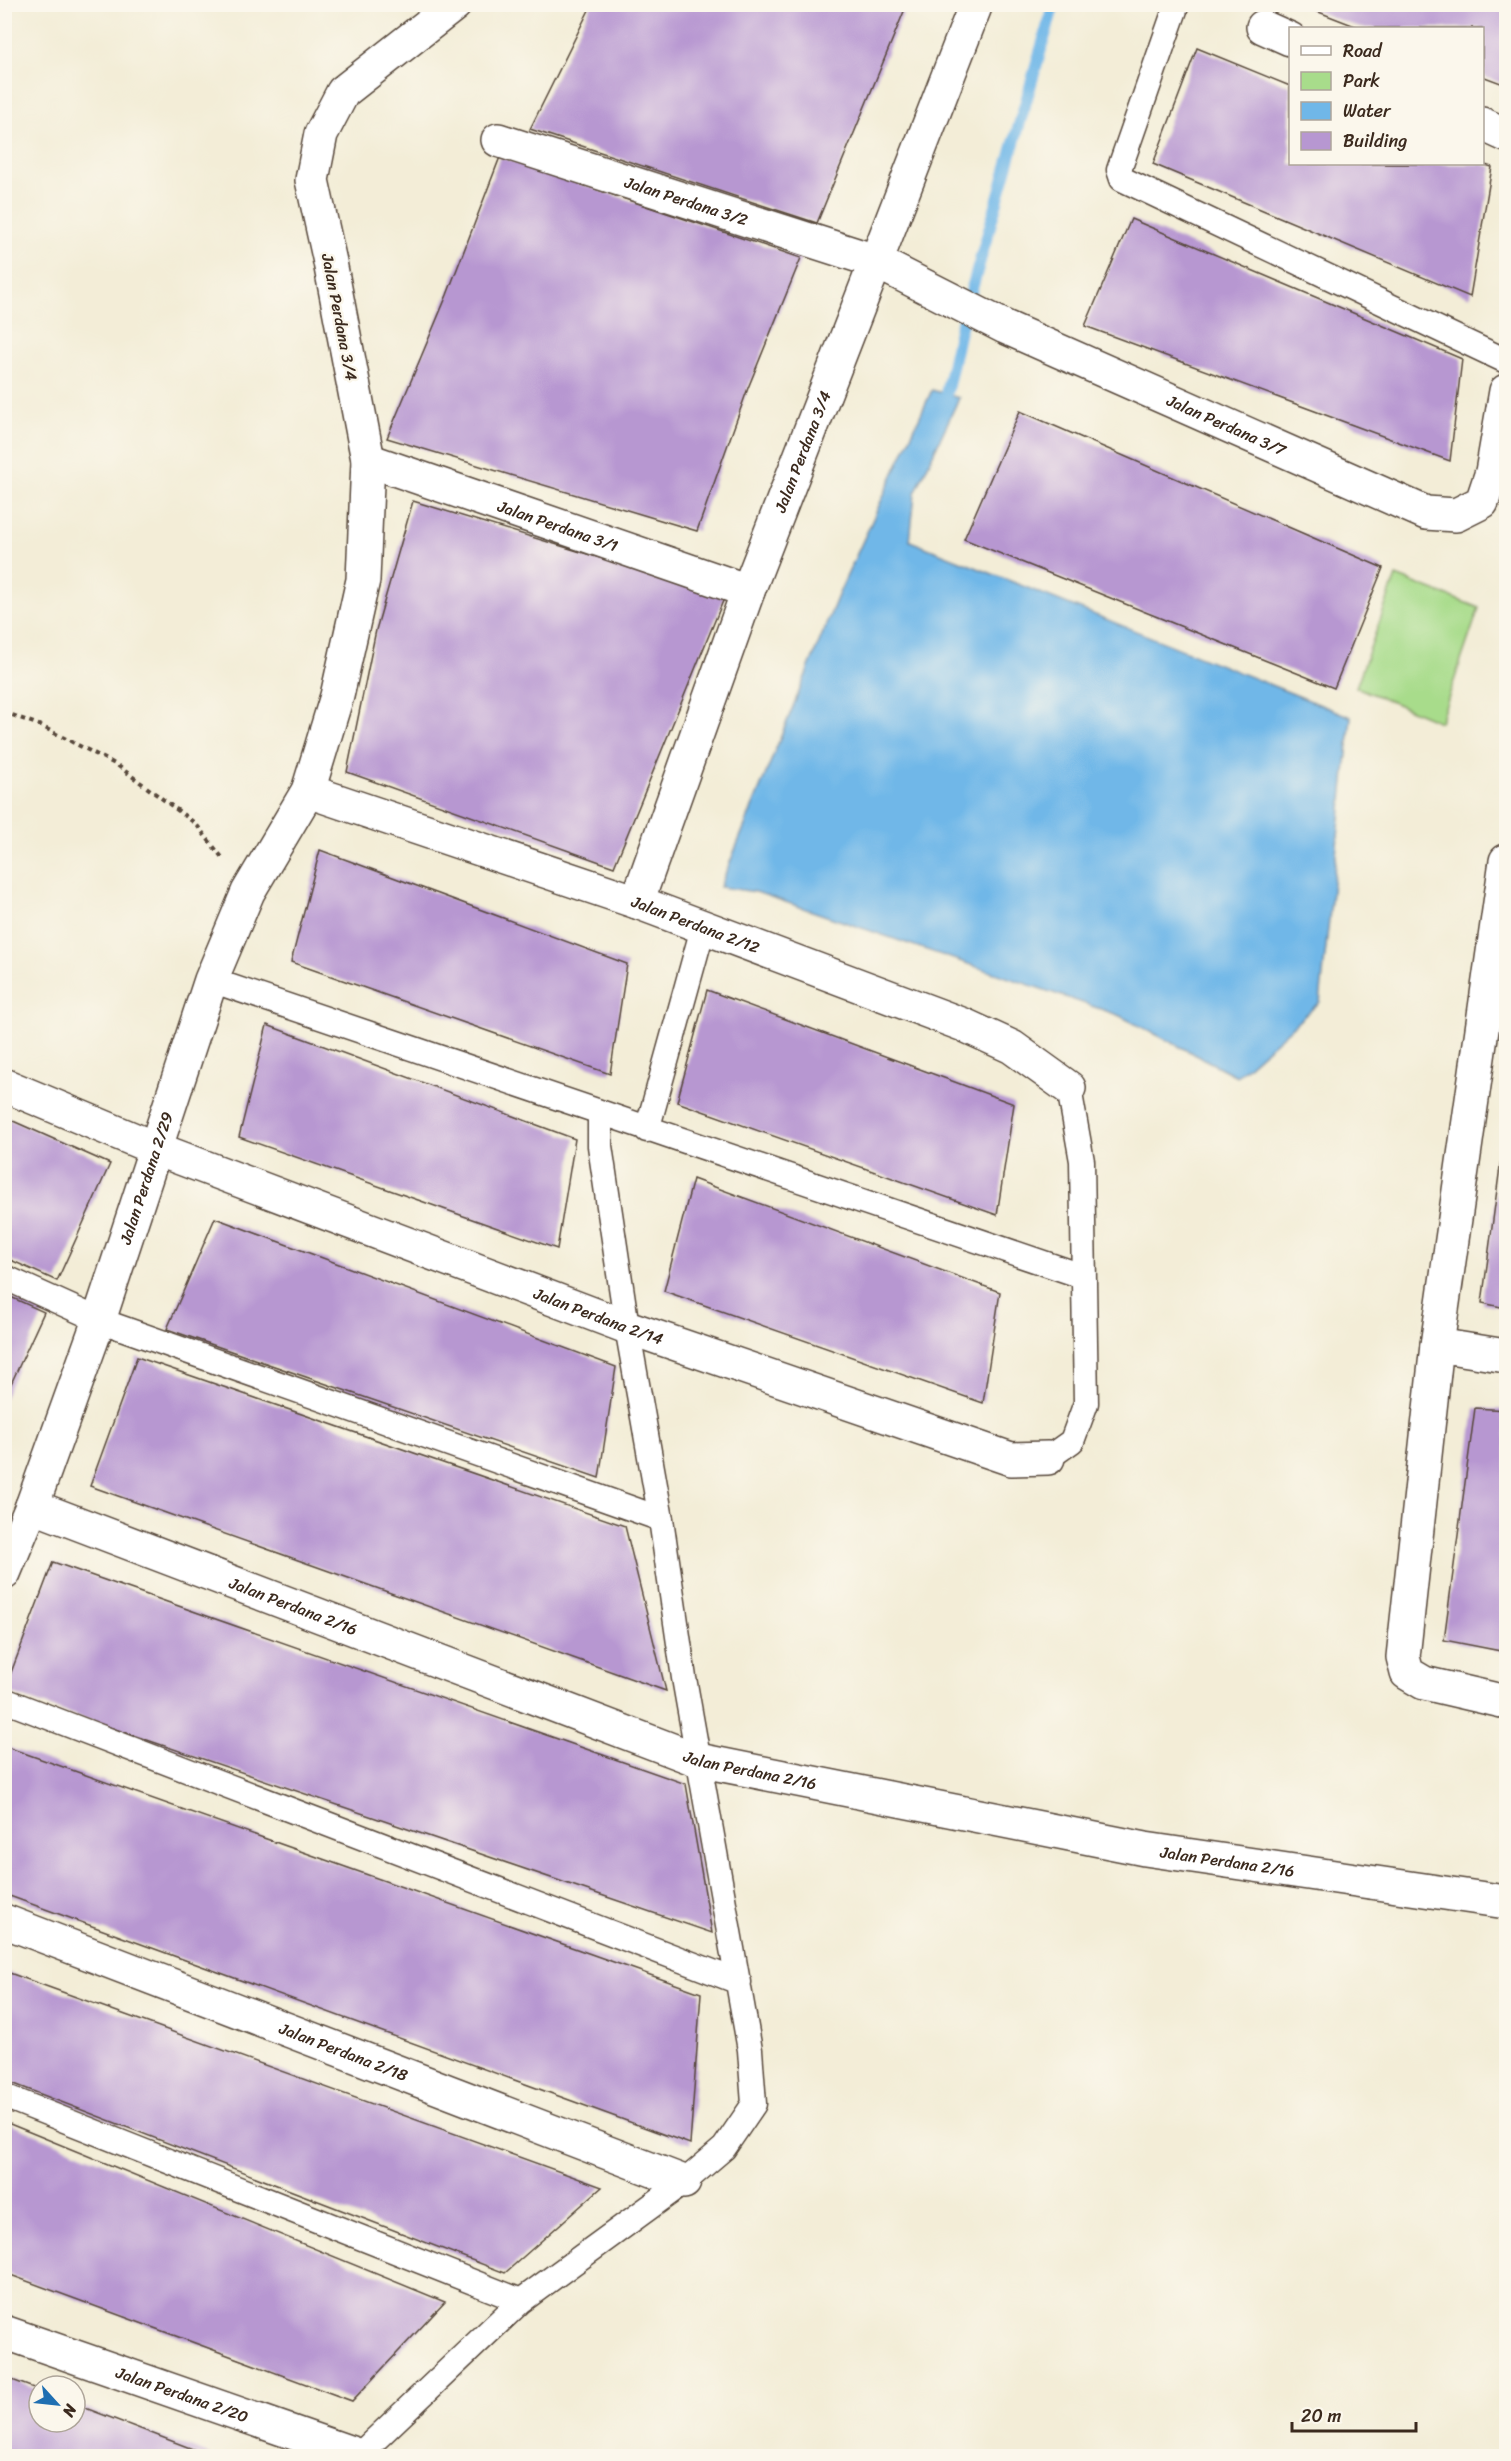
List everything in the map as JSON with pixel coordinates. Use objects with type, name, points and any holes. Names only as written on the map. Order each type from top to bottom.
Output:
[{"type":"street","name":"Jalan Perdana 3/4","points":[[308,791],[337,696],[363,580],[368,460],[312,180],[314,169],[321,134],[343,92],[456,4]]},
{"type":"street","name":"Jalan Perdana 3/4","points":[[638,902],[748,591],[976,4]]},
{"type":"street","points":[[1484,125],[1506,135]]},
{"type":"street","name":"Jalan Perdana 3/2","points":[[498,140],[875,261]]},
{"type":"street","name":"Jalan Perdana 3/7","points":[[875,261],[1005,327],[1426,513],[1456,515],[1482,502],[1492,471],[1506,391]]},
{"type":"street","name":"Jalan Perdana 3/1","points":[[368,460],[748,591]]},
{"type":"street","name":"Jalan Perdana 2/29","points":[[4,1573],[32,1506],[99,1320],[211,980],[248,892],[308,791]]},
{"type":"street","name":"Jalan Perdana 2/12","points":[[308,791],[638,902],[964,1025],[1012,1047],[1069,1088]]},
{"type":"street","points":[[1506,861],[1496,1017],[1437,1345],[1402,1657],[1407,1673],[1424,1683],[1506,1702]]},
{"type":"street","name":"Jalan Perdana 2/14","points":[[4,1085],[154,1148],[627,1327],[1011,1459],[1048,1458]]},
{"type":"street","points":[[1437,1345],[1506,1356]]},
{"type":"street","name":"Jalan Perdana 2/16","points":[[32,1506],[698,1760],[1146,1849],[1506,1902]]},
{"type":"street","name":"Jalan Perdana 2/18","points":[[4,1921],[684,2182]]},
{"type":"street","name":"Jalan Perdana 2/20","points":[[4,2332],[359,2456]]},
{"type":"lane","points":[[1177,4],[1119,170],[1122,179],[1130,185],[1506,361]]},
{"type":"lane","points":[[646,1130],[703,928]]},
{"type":"lane","points":[[211,980],[600,1112],[646,1130],[1082,1276]]},
{"type":"lane","points":[[1048,1458],[1072,1441],[1086,1403],[1082,1276],[1082,1161],[1069,1088]]},
{"type":"lane","points":[[359,2456],[521,2301],[684,2182],[724,2148],[754,2104],[750,2050],[740,1982],[698,1760],[661,1519],[627,1327],[600,1146],[600,1112]]},
{"type":"lane","points":[[4,1277],[99,1320],[661,1519]]},
{"type":"lane","points":[[4,1700],[740,1982]]},
{"type":"lane","points":[[4,2096],[521,2301]]},
{"type":"path","points":[[4,712],[39,725],[117,765],[196,824],[248,892]]},
{"type":"green space","points":[[1396,576],[1479,608],[1440,722],[1356,687]]},
{"type":"water","points":[[932,390],[959,398],[915,493],[910,541],[1351,717],[1320,1002],[1237,1076],[1118,1015],[756,892],[720,887],[839,593]]},
{"type":"building","points":[[592,4],[907,4],[817,223],[530,129]]},
{"type":"building","points":[[1298,4],[1506,4],[1506,85],[1484,77],[1484,27],[1357,27]]},
{"type":"building","points":[[1197,48],[1289,86],[1289,165],[1484,165],[1492,167],[1470,297],[1153,164]]},
{"type":"building","points":[[500,157],[801,258],[748,388],[697,531],[387,438],[447,295]]},
{"type":"building","points":[[1131,219],[1462,359],[1450,461],[1085,326]]},
{"type":"building","points":[[1020,411],[1383,568],[1334,688],[964,539]]},
{"type":"building","points":[[413,501],[725,596],[614,867],[347,772],[376,630]]},
{"type":"building","points":[[320,850],[627,964],[610,1074],[291,962]]},
{"type":"building","points":[[707,990],[1014,1104],[997,1215],[677,1102]]},
{"type":"building","points":[[267,1025],[575,1139],[557,1249],[239,1137]]},
{"type":"building","points":[[4,1117],[110,1164],[57,1281],[4,1257]]},
{"type":"building","points":[[1506,1129],[1506,1308],[1482,1303]]},
{"type":"building","points":[[693,1179],[1000,1292],[983,1403],[664,1291]]},
{"type":"building","points":[[215,1218],[616,1367],[599,1478],[167,1329]]},
{"type":"building","points":[[4,1294],[44,1312],[4,1399]]},
{"type":"building","points":[[137,1357],[625,1526],[666,1691],[90,1486]]},
{"type":"building","points":[[1475,1408],[1506,1410],[1506,1652],[1444,1640]]},
{"type":"building","points":[[53,1562],[686,1784],[712,1933],[4,1691]]},
{"type":"building","points":[[4,1746],[701,1993],[690,2144],[4,1894]]},
{"type":"building","points":[[4,1971],[602,2187],[505,2273],[4,2080]]},
{"type":"building","points":[[5,2122],[445,2302],[352,2401],[5,2273]]},
{"type":"building","points":[[4,2377],[27,2386],[27,2434],[87,2434],[87,2409],[211,2456],[4,2456]]},
{"type":"waterway","points":[[946,394],[960,330],[1054,4]]}]
